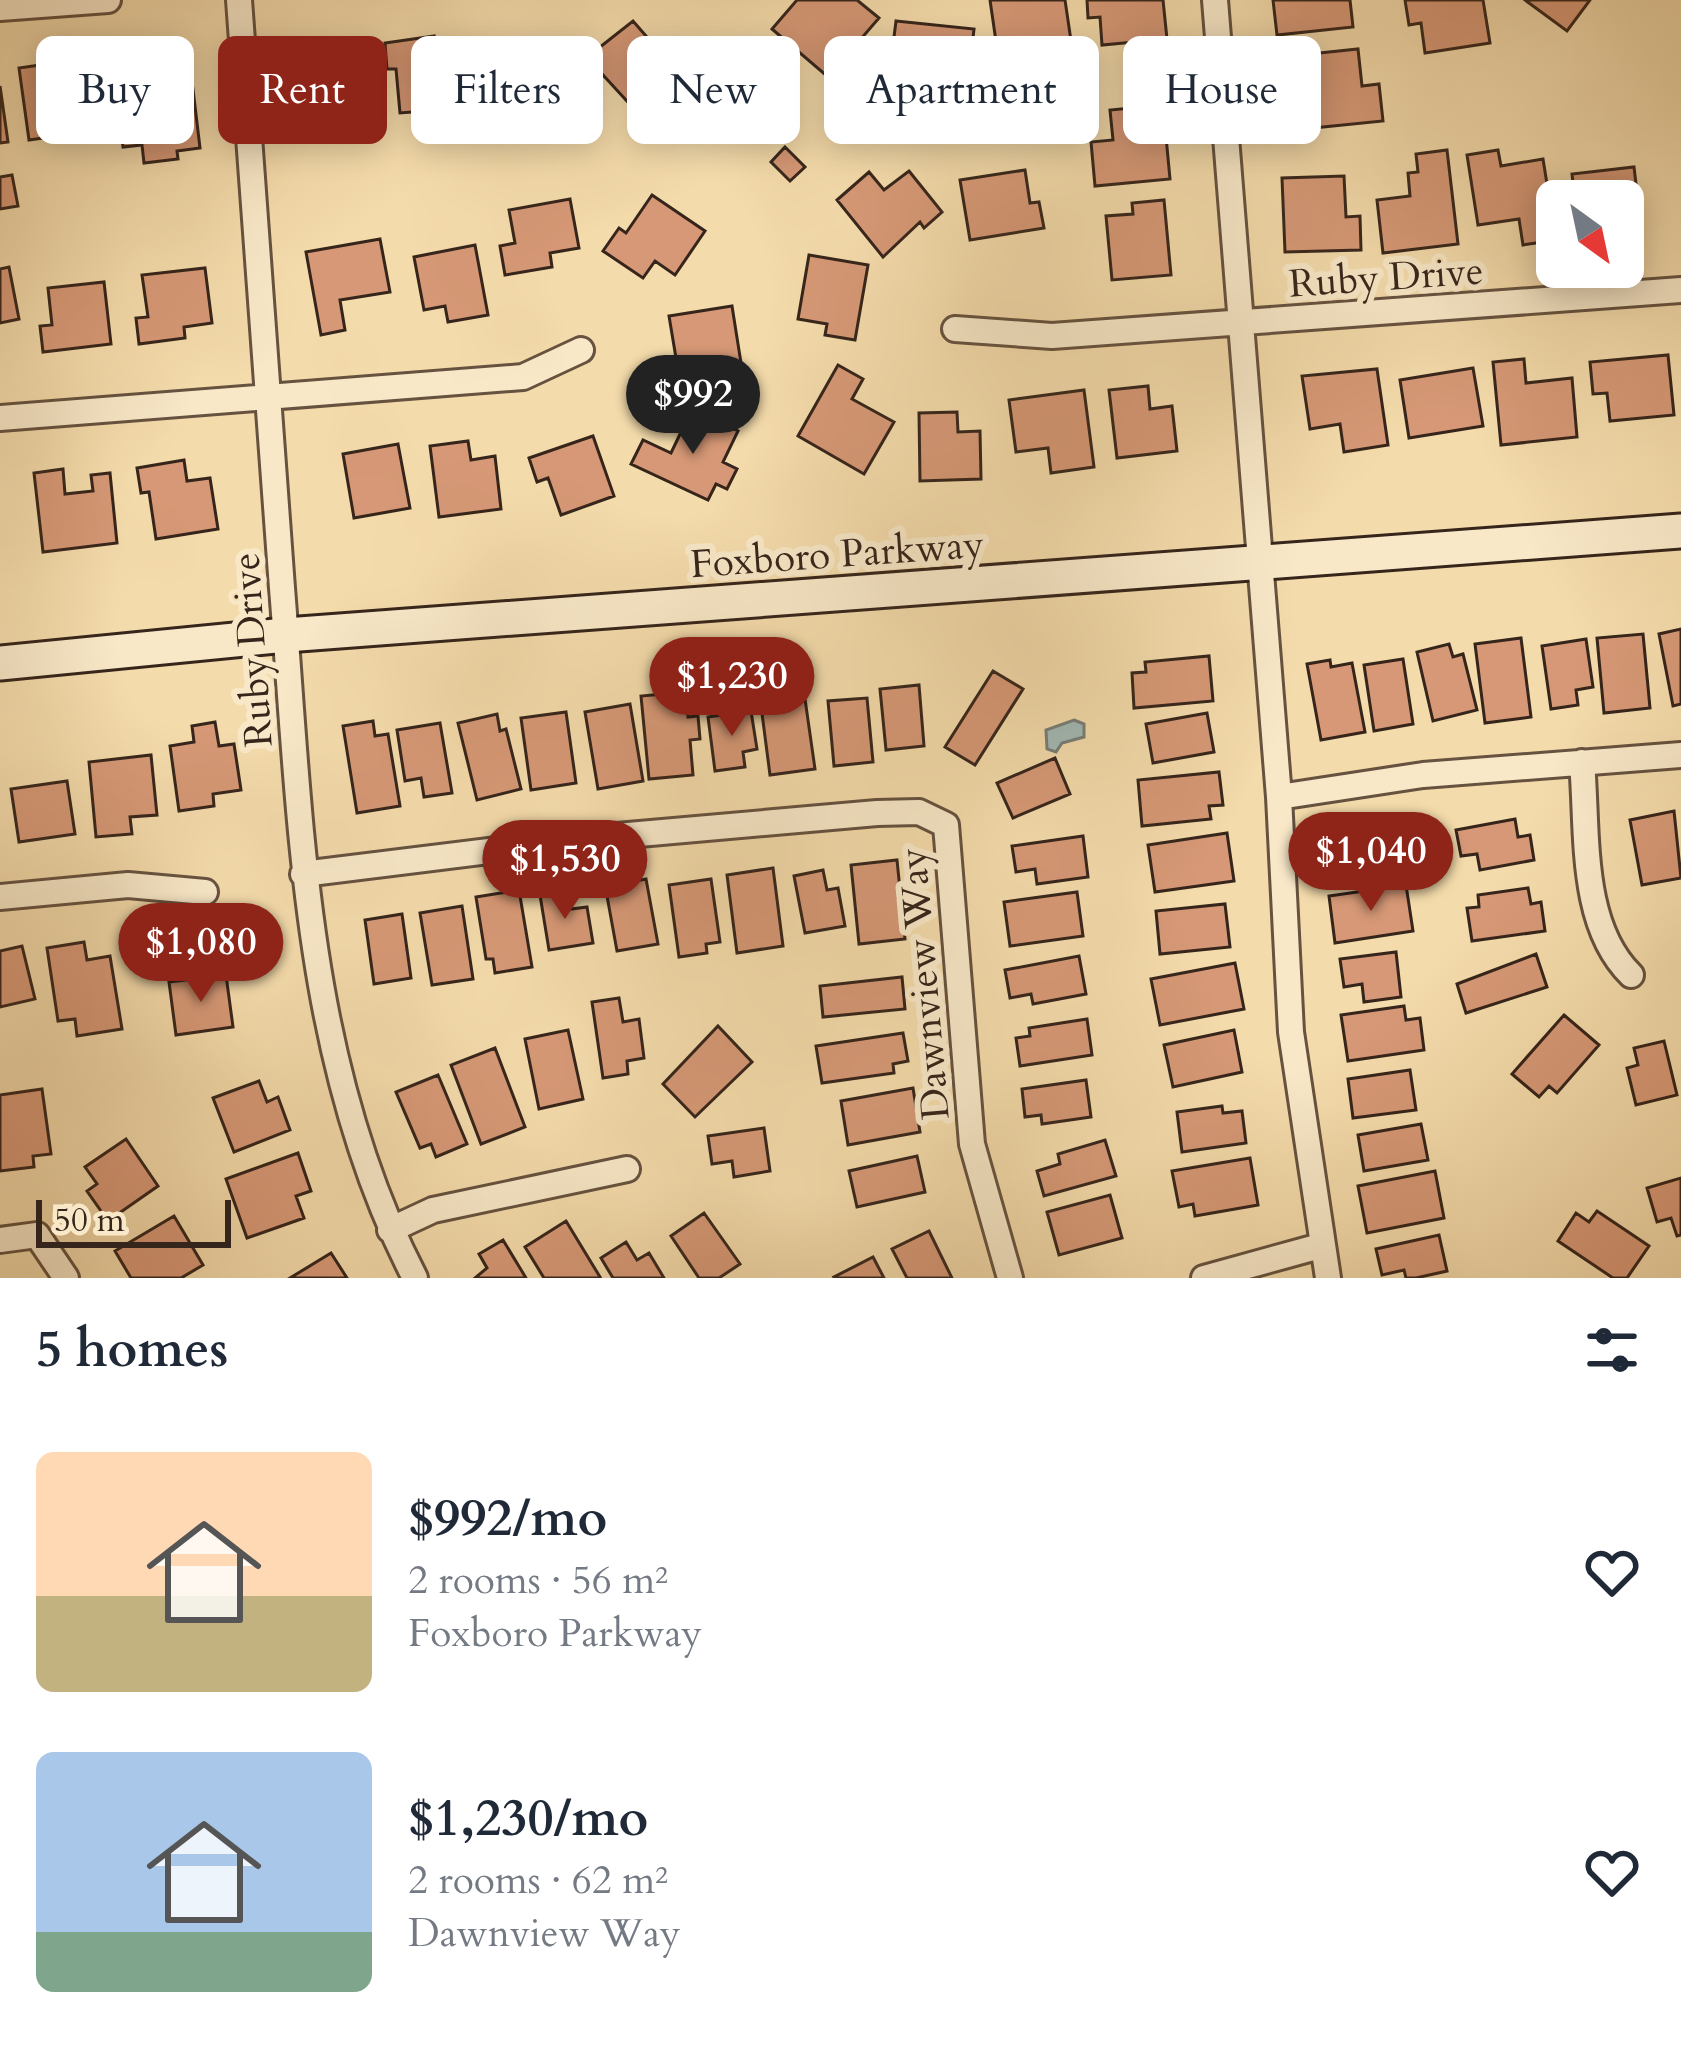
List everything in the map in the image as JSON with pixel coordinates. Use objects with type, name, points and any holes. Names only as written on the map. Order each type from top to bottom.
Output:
[{"type":"main road","name":"Foxboro Parkway","points":[[0,663],[286,635],[1681,531]]},
{"type":"street","points":[[0,8],[108,0]]},
{"type":"street","name":"Ruby Drive","points":[[239,0],[303,874],[335,1059],[390,1230],[415,1278]]},
{"type":"street","points":[[1215,0],[1256,564],[1280,797],[1291,1032],[1328,1278]]},
{"type":"street","name":"Ruby Drive","points":[[955,329],[1052,336],[1681,290]]},
{"type":"street","points":[[0,418],[523,376],[581,350]]},
{"type":"street","points":[[1280,797],[1423,775],[1681,755]]},
{"type":"street","points":[[1582,762],[1597,923],[1611,956],[1631,975]]},
{"type":"street","name":"Dawnview Way","points":[[303,874],[594,838],[877,813],[920,812],[946,825],[972,1144],[1010,1278]]},
{"type":"street","points":[[0,897],[128,885],[205,892]]},
{"type":"street","points":[[390,1230],[431,1211],[627,1169]]},
{"type":"street","points":[[0,1240],[37,1235],[65,1278]]},
{"type":"street","points":[[1204,1278],[1320,1246]]},
{"type":"water","points":[[1074,720],[1084,724],[1084,737],[1062,743],[1056,752],[1047,749],[1046,730]]},
{"type":"building","points":[[797,0],[857,0],[879,18],[863,36],[824,36],[824,74],[800,53],[800,36],[780,36],[772,29]]},
{"type":"building","points":[[990,0],[1065,0],[1070,36],[995,36]]},
{"type":"building","points":[[1087,0],[1163,0],[1167,36],[1123,36],[1123,43],[1102,45],[1100,17],[1088,18]]},
{"type":"building","points":[[1273,0],[1350,0],[1353,27],[1277,35]]},
{"type":"building","points":[[1405,0],[1483,0],[1490,43],[1425,53],[1421,23],[1409,25]]},
{"type":"building","points":[[1525,0],[1590,0],[1567,31]]},
{"type":"building","points":[[633,21],[646,36],[627,36],[627,101],[603,75],[603,45]]},
{"type":"building","points":[[896,21],[974,29],[973,36],[894,36]]},
{"type":"building","points":[[411,39],[411,112],[400,113],[396,69],[387,69],[387,43]]},
{"type":"building","points":[[1358,49],[1362,86],[1379,84],[1383,121],[1321,127],[1321,53]]},
{"type":"building","points":[[36,66],[36,139],[29,140],[19,68]]},
{"type":"building","points":[[0,86],[8,142],[0,143]]},
{"type":"building","points":[[194,98],[200,148],[177,151],[178,159],[144,163],[142,145],[123,144],[194,144]]},
{"type":"building","points":[[1123,109],[1123,144],[1167,144],[1170,179],[1095,186],[1091,144],[1113,140],[1110,110]]},
{"type":"building","points":[[785,147],[805,167],[790,181],[771,162]]},
{"type":"building","points":[[1447,150],[1458,244],[1383,253],[1377,200],[1410,196],[1408,173],[1418,172],[1416,154]]},
{"type":"building","points":[[1498,150],[1501,166],[1543,159],[1546,180],[1536,180],[1536,243],[1523,245],[1519,219],[1478,225],[1467,155]]},
{"type":"building","points":[[1634,167],[1636,180],[1573,180],[1572,174]]},
{"type":"building","points":[[1025,170],[1030,203],[1039,202],[1044,228],[970,240],[960,180]]},
{"type":"building","points":[[909,171],[942,212],[924,228],[920,222],[883,257],[837,200],[869,172],[884,190]]},
{"type":"building","points":[[12,175],[18,206],[0,209],[0,177]]},
{"type":"building","points":[[1344,176],[1346,217],[1360,216],[1361,250],[1285,252],[1282,178]]},
{"type":"building","points":[[652,195],[705,231],[675,275],[655,261],[643,278],[603,251],[619,228],[626,233]]},
{"type":"building","points":[[570,199],[579,248],[550,253],[552,267],[505,275],[500,246],[515,243],[509,210]]},
{"type":"building","points":[[1164,200],[1171,275],[1112,280],[1106,216],[1133,214],[1132,203]]},
{"type":"building","points":[[380,239],[390,292],[340,300],[345,330],[321,335],[306,252]]},
{"type":"building","points":[[475,245],[488,315],[448,322],[445,306],[424,310],[414,257]]},
{"type":"building","points":[[809,255],[868,265],[855,340],[825,335],[827,324],[798,319]]},
{"type":"building","points":[[9,267],[19,319],[0,323],[0,269]]},
{"type":"building","points":[[205,268],[212,323],[184,327],[185,338],[139,344],[136,318],[148,317],[142,275]]},
{"type":"building","points":[[104,282],[111,344],[43,352],[40,326],[52,325],[48,288]]},
{"type":"building","points":[[732,306],[741,363],[700,370],[701,378],[680,382],[669,316]]},
{"type":"building","points":[[1668,355],[1674,415],[1610,421],[1607,393],[1593,394],[1590,362]]},
{"type":"building","points":[[1524,359],[1526,383],[1572,378],[1577,437],[1501,445],[1493,362]]},
{"type":"building","points":[[838,365],[863,379],[852,399],[894,422],[864,474],[798,436]]},
{"type":"building","points":[[1473,368],[1483,426],[1409,438],[1400,380]]},
{"type":"building","points":[[1377,369],[1388,445],[1344,452],[1340,424],[1310,429],[1302,376]]},
{"type":"building","points":[[1148,386],[1150,409],[1172,406],[1177,451],[1117,458],[1109,390]]},
{"type":"building","points":[[1084,390],[1094,467],[1051,473],[1048,448],[1016,452],[1009,400]]},
{"type":"building","points":[[692,409],[738,431],[723,462],[737,469],[727,489],[716,484],[708,500],[631,464],[643,440],[671,453]]},
{"type":"building","points":[[957,412],[958,432],[980,431],[981,479],[920,481],[919,413]]},
{"type":"building","points":[[593,436],[614,496],[561,515],[548,478],[537,482],[529,458]]},
{"type":"building","points":[[468,441],[471,460],[495,456],[501,509],[439,517],[430,446]]},
{"type":"building","points":[[398,444],[410,508],[354,518],[343,454]]},
{"type":"building","points":[[184,460],[187,481],[210,478],[218,529],[156,539],[149,492],[141,493],[137,468]]},
{"type":"building","points":[[63,469],[65,494],[93,491],[91,475],[110,473],[117,543],[43,552],[34,473]]},
{"type":"building","points":[[1681,629],[1681,704],[1673,706],[1659,634]]},
{"type":"building","points":[[1643,634],[1650,708],[1604,713],[1597,638]]},
{"type":"building","points":[[1521,638],[1531,717],[1485,723],[1475,644]]},
{"type":"building","points":[[1586,639],[1593,687],[1576,690],[1578,705],[1551,709],[1542,646]]},
{"type":"building","points":[[1449,644],[1453,657],[1463,654],[1477,710],[1433,721],[1417,652]]},
{"type":"building","points":[[1209,656],[1213,701],[1134,708],[1132,673],[1146,672],[1145,662]]},
{"type":"building","points":[[1403,659],[1413,724],[1374,731],[1364,665]]},
{"type":"building","points":[[1330,660],[1331,667],[1352,663],[1365,732],[1321,740],[1307,664]]},
{"type":"building","points":[[993,671],[1023,689],[975,765],[945,747]]},
{"type":"building","points":[[919,685],[924,746],[886,750],[880,689]]},
{"type":"building","points":[[686,692],[688,717],[698,716],[700,739],[690,740],[693,775],[649,779],[641,696]]},
{"type":"building","points":[[804,692],[815,769],[770,775],[760,698]]},
{"type":"building","points":[[867,698],[873,762],[834,766],[828,701]]},
{"type":"building","points":[[630,704],[643,781],[598,789],[585,712]]},
{"type":"building","points":[[751,711],[757,749],[743,752],[745,767],[715,771],[708,717]]},
{"type":"building","points":[[566,712],[576,783],[531,790],[521,718]]},
{"type":"building","points":[[1207,713],[1214,752],[1153,763],[1146,724]]},
{"type":"building","points":[[497,714],[500,731],[506,729],[521,789],[477,800],[458,723]]},
{"type":"building","points":[[373,721],[375,736],[388,734],[400,806],[357,813],[343,726]]},
{"type":"building","points":[[215,722],[219,746],[234,744],[241,790],[213,794],[214,806],[179,811],[170,746],[194,742],[192,726]]},
{"type":"building","points":[[440,723],[452,793],[424,797],[421,778],[405,781],[397,730]]},
{"type":"building","points":[[151,755],[157,815],[130,817],[132,834],[96,837],[89,762]]},
{"type":"building","points":[[1055,758],[1070,794],[1013,818],[997,783]]},
{"type":"building","points":[[1219,772],[1223,805],[1209,806],[1211,819],[1142,826],[1138,780]]},
{"type":"building","points":[[67,781],[75,834],[19,842],[11,789]]},
{"type":"building","points":[[1674,811],[1681,878],[1642,885],[1630,820]]},
{"type":"building","points":[[1515,819],[1518,837],[1530,835],[1534,860],[1480,870],[1477,854],[1461,856],[1456,830]]},
{"type":"building","points":[[1227,833],[1234,881],[1155,892],[1148,845]]},
{"type":"building","points":[[1403,834],[1407,878],[1332,885],[1329,841]]},
{"type":"building","points":[[1083,836],[1088,877],[1037,884],[1035,869],[1016,872],[1012,846]]},
{"type":"building","points":[[897,860],[905,939],[859,944],[851,865]]},
{"type":"building","points":[[773,868],[783,946],[737,953],[727,875]]},
{"type":"building","points":[[823,870],[827,890],[838,888],[845,926],[805,933],[794,876]]},
{"type":"building","points":[[646,879],[658,944],[617,951],[607,896],[622,893],[620,884]]},
{"type":"building","points":[[711,879],[720,942],[706,944],[707,953],[679,957],[669,885]]},
{"type":"building","points":[[1406,885],[1413,931],[1335,943],[1329,896]]},
{"type":"building","points":[[1528,888],[1531,904],[1541,902],[1545,931],[1472,941],[1467,908],[1479,907],[1478,895]]},
{"type":"building","points":[[519,890],[532,967],[495,973],[493,959],[486,959],[476,897]]},
{"type":"building","points":[[568,891],[571,909],[587,907],[593,943],[549,950],[540,895]]},
{"type":"building","points":[[1077,892],[1083,936],[1010,946],[1004,902]]},
{"type":"building","points":[[1225,904],[1230,947],[1160,954],[1156,911]]},
{"type":"building","points":[[462,906],[473,979],[432,985],[420,913]]},
{"type":"building","points":[[402,914],[411,978],[374,984],[365,920]]},
{"type":"building","points":[[84,942],[87,960],[110,956],[122,1029],[77,1036],[75,1019],[58,1021],[47,948]]},
{"type":"building","points":[[22,946],[35,999],[0,1007],[0,951]]},
{"type":"building","points":[[1396,952],[1401,997],[1364,1002],[1362,984],[1344,987],[1340,959]]},
{"type":"building","points":[[1536,954],[1547,987],[1466,1013],[1457,984]]},
{"type":"building","points":[[1079,956],[1086,994],[1033,1004],[1031,994],[1010,998],[1005,970]]},
{"type":"building","points":[[1235,963],[1244,1009],[1160,1025],[1151,979]]},
{"type":"building","points":[[226,975],[233,1027],[176,1035],[169,982]]},
{"type":"building","points":[[902,977],[905,1009],[823,1017],[820,986]]},
{"type":"building","points":[[619,998],[623,1022],[639,1019],[644,1058],[627,1061],[628,1074],[603,1078],[592,1002]]},
{"type":"building","points":[[1404,1006],[1406,1020],[1420,1018],[1424,1050],[1348,1061],[1341,1015]]},
{"type":"building","points":[[1564,1015],[1599,1045],[1557,1093],[1549,1086],[1539,1097],[1512,1074]]},
{"type":"building","points":[[1087,1019],[1092,1055],[1020,1066],[1016,1038],[1030,1036],[1029,1028]]},
{"type":"building","points":[[718,1026],[752,1062],[695,1117],[663,1084]]},
{"type":"building","points":[[568,1030],[583,1099],[539,1109],[525,1039]]},
{"type":"building","points":[[1234,1030],[1242,1072],[1173,1087],[1164,1045]]},
{"type":"building","points":[[903,1033],[908,1061],[893,1064],[894,1073],[822,1083],[816,1046]]},
{"type":"building","points":[[1664,1041],[1677,1095],[1636,1105],[1627,1068],[1638,1065],[1634,1048]]},
{"type":"building","points":[[495,1048],[525,1127],[481,1144],[451,1065]]},
{"type":"building","points":[[1410,1070],[1416,1110],[1353,1118],[1348,1079]]},
{"type":"building","points":[[438,1075],[467,1144],[436,1157],[431,1144],[420,1148],[396,1092]]},
{"type":"building","points":[[1086,1080],[1091,1117],[1042,1124],[1041,1115],[1025,1117],[1022,1089]]},
{"type":"building","points":[[259,1081],[267,1102],[278,1097],[290,1130],[234,1152],[213,1098]]},
{"type":"building","points":[[913,1088],[920,1132],[848,1145],[841,1101]]},
{"type":"building","points":[[42,1089],[51,1154],[33,1156],[34,1167],[0,1171],[0,1095]]},
{"type":"building","points":[[1222,1106],[1223,1113],[1242,1111],[1246,1143],[1182,1152],[1177,1112]]},
{"type":"building","points":[[1421,1124],[1428,1160],[1364,1171],[1358,1135]]},
{"type":"building","points":[[764,1128],[770,1171],[734,1177],[732,1161],[712,1164],[708,1136]]},
{"type":"building","points":[[126,1139],[158,1186],[108,1221],[87,1191],[97,1184],[85,1167]]},
{"type":"building","points":[[1105,1140],[1116,1176],[1044,1196],[1037,1171],[1060,1164],[1058,1154]]},
{"type":"building","points":[[298,1153],[311,1191],[296,1196],[304,1218],[247,1238],[226,1179]]},
{"type":"building","points":[[917,1156],[925,1192],[857,1207],[849,1171]]},
{"type":"building","points":[[1250,1158],[1258,1205],[1195,1216],[1193,1204],[1179,1207],[1172,1171]]},
{"type":"building","points":[[1435,1171],[1444,1218],[1367,1233],[1358,1186]]},
{"type":"building","points":[[1681,1178],[1681,1235],[1677,1236],[1671,1218],[1657,1222],[1647,1188]]},
{"type":"building","points":[[1110,1195],[1122,1238],[1059,1255],[1047,1212]]},
{"type":"building","points":[[1597,1211],[1649,1246],[1627,1278],[1613,1278],[1558,1241],[1576,1213],[1589,1222]]},
{"type":"building","points":[[704,1213],[740,1264],[719,1278],[699,1278],[671,1236]]},
{"type":"building","points":[[174,1216],[203,1265],[181,1278],[131,1278],[115,1251]]},
{"type":"building","points":[[566,1221],[600,1277],[544,1278],[525,1247]]},
{"type":"building","points":[[929,1231],[952,1278],[907,1278],[892,1249]]},
{"type":"building","points":[[1439,1235],[1447,1271],[1416,1278],[1406,1278],[1404,1270],[1382,1275],[1376,1249]]},
{"type":"building","points":[[503,1240],[526,1278],[475,1278],[487,1268],[479,1254]]},
{"type":"building","points":[[626,1242],[637,1260],[649,1253],[664,1278],[613,1278],[601,1258]]},
{"type":"building","points":[[331,1253],[347,1278],[290,1278]]},
{"type":"building","points":[[873,1257],[884,1278],[834,1277]]}]
